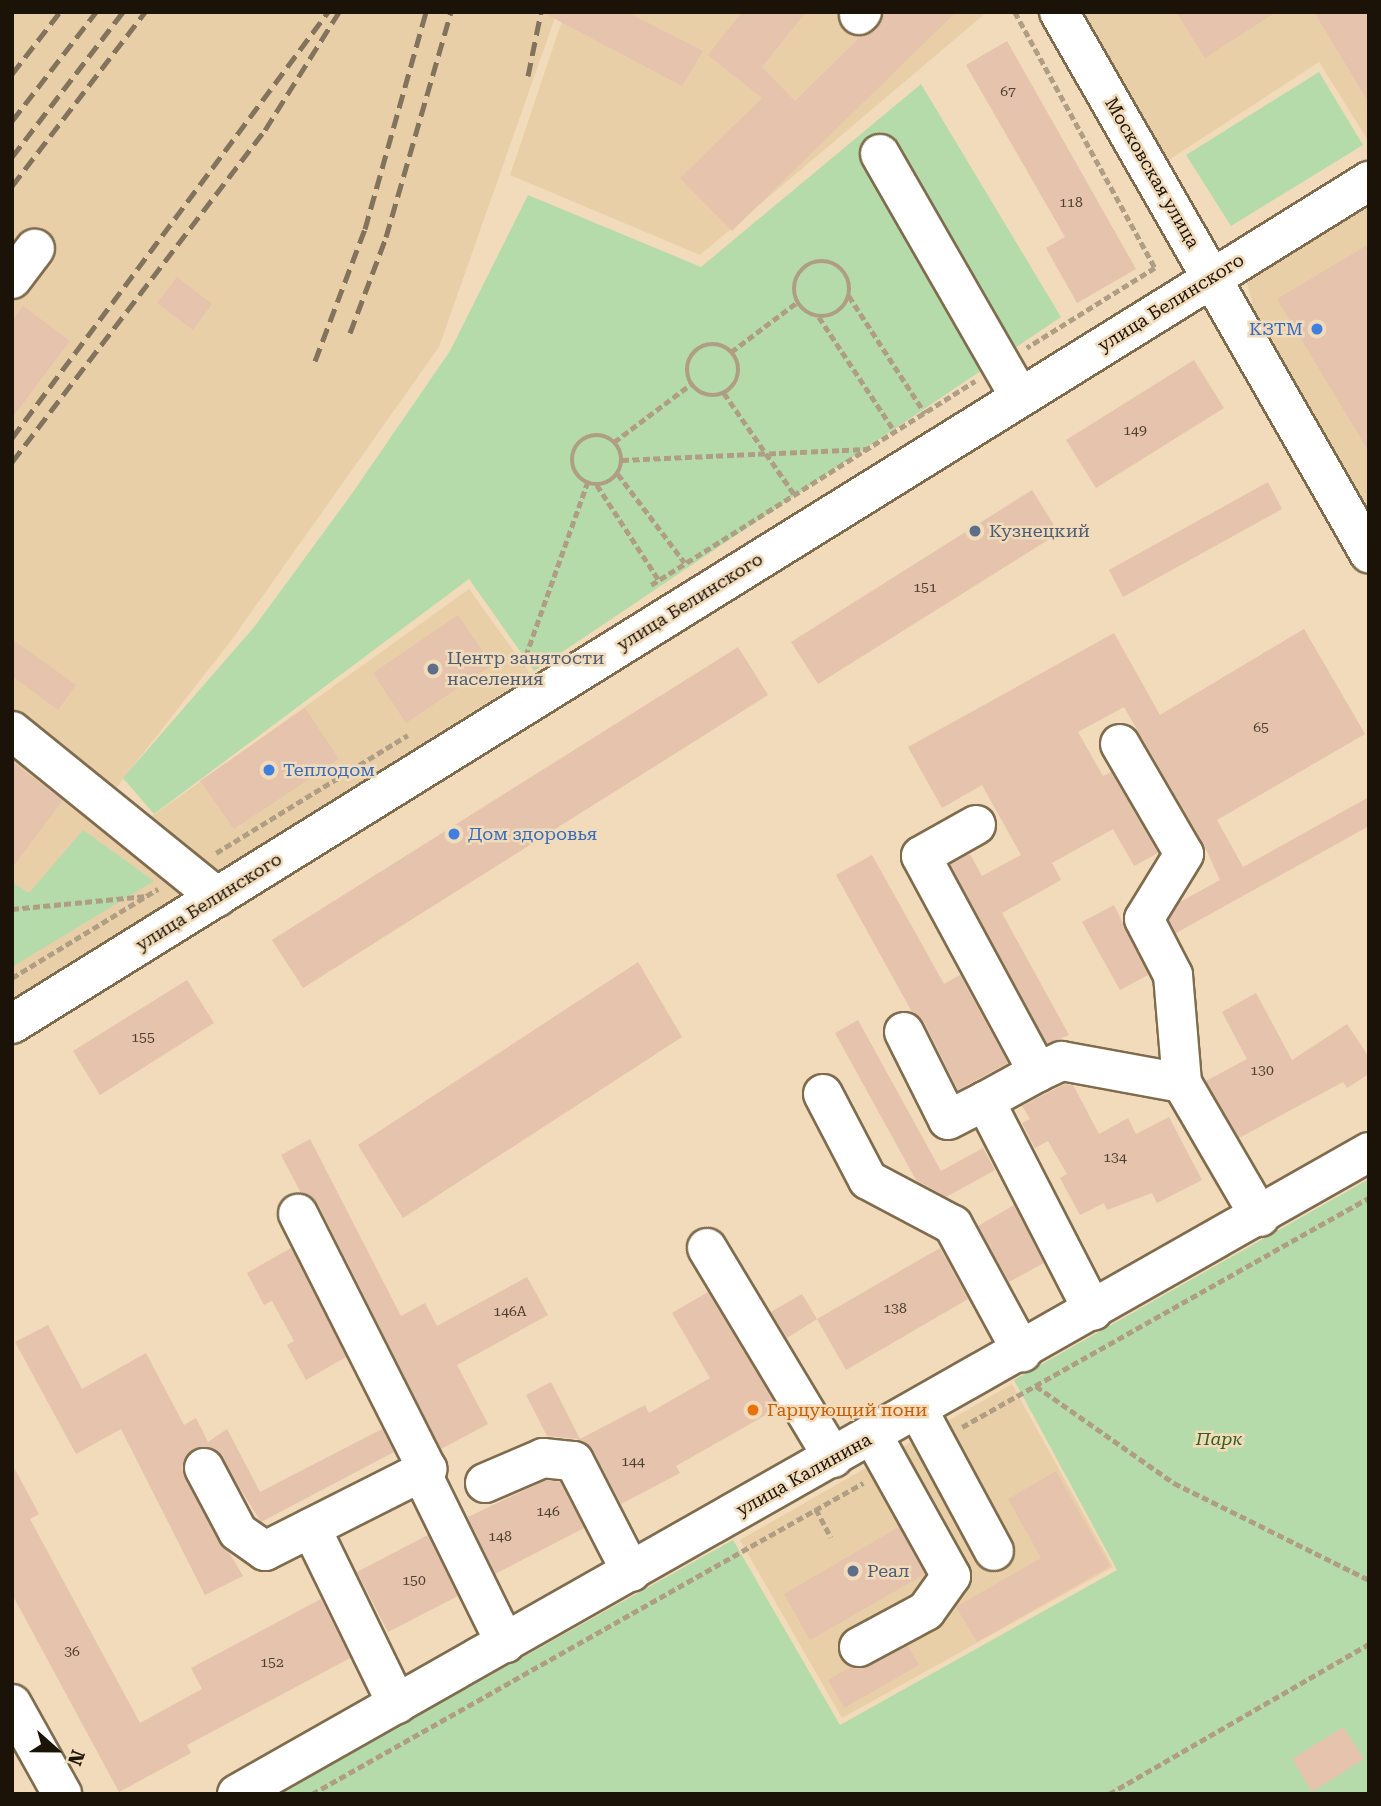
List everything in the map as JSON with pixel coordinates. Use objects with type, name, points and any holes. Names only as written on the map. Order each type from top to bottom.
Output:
[{"type":"street","name":"Московская улица","points":[[1059,12],[1369,553]]},
{"type":"street","points":[[880,154],[1011,381]]},
{"type":"street","name":"улица Белинского","points":[[12,1024],[217,897],[1011,381],[1212,277],[1369,181]]},
{"type":"street","points":[[12,279],[35,249]]},
{"type":"street","points":[[12,731],[217,897]]},
{"type":"street","points":[[1120,744],[1184,854],[1144,919],[1173,975],[1182,1083],[1260,1217]]},
{"type":"street","points":[[976,825],[921,856],[1038,1072]]},
{"type":"street","points":[[904,1032],[948,1120],[1062,1061],[1182,1083]]},
{"type":"street","points":[[822,1094],[868,1180],[953,1225],[1029,1369]]},
{"type":"street","points":[[985,1101],[1093,1311]]},
{"type":"street","name":"улица Калинина","points":[[237,1794],[834,1458],[882,1452],[1029,1369],[1093,1311],[1369,1152]]},
{"type":"street","points":[[204,1468],[238,1532],[265,1551],[427,1469],[298,1214]]},
{"type":"street","points":[[707,1248],[834,1458]]},
{"type":"street","points":[[927,1426],[994,1551]]},
{"type":"street","points":[[859,1647],[926,1611],[951,1576],[882,1452]]},
{"type":"street","points":[[485,1483],[543,1458],[574,1461],[631,1572]]},
{"type":"street","points":[[421,1472],[505,1643]]},
{"type":"street","points":[[311,1528],[397,1704]]},
{"type":"street","points":[[12,1704],[62,1794]]},
{"type":"path","points":[[648,587],[925,413],[1011,381],[1155,268],[1015,12]]},
{"type":"path","points":[[796,303],[794,281],[808,264],[829,262],[846,275],[849,296],[925,413]]},
{"type":"path","points":[[819,317],[836,314],[849,296]]},
{"type":"path","points":[[796,303],[819,317],[894,432]]},
{"type":"path","points":[[731,352],[796,303]]},
{"type":"path","points":[[711,344],[731,352],[738,368],[737,378],[724,393],[705,394],[691,384],[687,372],[693,353],[711,344]]},
{"type":"path","points":[[614,442],[691,384]]},
{"type":"path","points":[[724,393],[795,495]]},
{"type":"path","points":[[597,435],[614,442],[622,460],[618,474],[597,485],[587,483],[573,470],[573,450],[578,442],[597,435]]},
{"type":"path","points":[[622,460],[868,449]]},
{"type":"path","points":[[618,474],[685,563]]},
{"type":"path","points":[[522,666],[587,483]]},
{"type":"path","points":[[597,485],[659,580]]},
{"type":"path","points":[[511,673],[534,658]]},
{"type":"path","points":[[12,978],[418,730]]},
{"type":"path","points":[[12,909],[147,895]]},
{"type":"path","points":[[927,1426],[1029,1369],[1369,1198]]},
{"type":"path","points":[[1029,1369],[1174,1483],[1369,1580]]},
{"type":"path","points":[[312,1794],[816,1509],[882,1452]]},
{"type":"path","points":[[816,1509],[831,1537]]},
{"type":"path","points":[[1109,1794],[1369,1644]]},
{"type":"shaded area","points":[[12,12],[557,12],[439,347],[233,638],[109,797],[205,880],[12,1004]]},
{"type":"shaded area","points":[[565,12],[987,12],[700,255],[510,175]]},
{"type":"shaded area","points":[[1069,12],[1369,12],[1369,142],[1319,62],[1158,167]]},
{"type":"shaded area","points":[[1369,204],[1369,518],[1257,322],[1246,279]]},
{"type":"shaded area","points":[[469,589],[531,675],[211,876],[144,822]]},
{"type":"shaded area","points":[[1012,1384],[1113,1567],[842,1718],[740,1540]]},
{"type":"green space","points":[[1319,72],[1363,145],[1231,226],[1186,155]]},
{"type":"green space","points":[[921,84],[1061,317],[534,671],[469,579],[154,814],[123,778],[255,626],[351,495],[450,351],[528,195],[701,267]]},
{"type":"green space","points":[[83,830],[154,881],[12,967],[12,882],[29,893]]},
{"type":"green space","name":"Парк","points":[[1369,1179],[1369,1794],[278,1794],[733,1540],[840,1725],[1117,1570],[1014,1380]]},
{"type":"building","points":[[542,12],[627,12],[703,51],[682,86]]},
{"type":"building","points":[[742,12],[806,12],[762,67],[795,101],[861,36],[874,30],[886,12],[956,12],[732,231],[680,178],[762,98],[708,55]]},
{"type":"building","points":[[1176,12],[1276,12],[1205,58]]},
{"type":"building","points":[[1314,12],[1369,12],[1369,103]]},
{"type":"building","points":[[1007,41],[1136,269],[1077,303],[1046,248],[1065,237],[966,65]]},
{"type":"building","points":[[1369,244],[1369,452],[1277,299]]},
{"type":"building","points":[[177,277],[212,304],[193,330],[157,303]]},
{"type":"building","points":[[23,306],[70,341],[12,418],[12,321]]},
{"type":"building","points":[[1194,360],[1224,408],[1096,488],[1066,440]]},
{"type":"building","points":[[1268,482],[1282,509],[1123,597],[1109,570]]},
{"type":"building","points":[[1032,490],[1059,533],[818,684],[791,642]]},
{"type":"building","name":"Центр занятости населения","points":[[458,615],[492,665],[406,723],[373,673]]},
{"type":"building","points":[[1304,629],[1365,734],[1217,820],[1243,867],[1369,797],[1369,826],[1176,933],[1169,920],[1180,902],[1220,880],[1203,843],[1124,707],[1078,732],[1103,776],[1111,772],[1158,853],[1134,866],[1113,829],[1052,863],[1061,880],[1002,913],[1069,1035],[1047,1044],[950,864],[970,854],[982,876],[1021,855],[982,785],[942,808],[908,747],[1114,633],[1160,715]]},
{"type":"building","points":[[12,639],[76,685],[58,710],[12,676]]},
{"type":"building","points":[[738,647],[768,695],[303,988],[272,940]]},
{"type":"building","name":"Теплодом","points":[[305,708],[339,759],[234,829],[200,781]]},
{"type":"building","points":[[12,762],[63,800],[12,868]]},
{"type":"building","points":[[872,855],[944,984],[960,975],[1008,1063],[958,1090],[924,1022],[912,1012],[836,875]]},
{"type":"building","points":[[1114,905],[1148,975],[1120,990],[1082,922]]},
{"type":"building","points":[[638,962],[682,1037],[403,1218],[358,1145]]},
{"type":"building","points":[[187,980],[214,1023],[100,1095],[73,1051]]},
{"type":"building","points":[[1256,993],[1292,1060],[1347,1024],[1369,1057],[1369,1074],[1347,1088],[1343,1082],[1239,1138],[1206,1081],[1247,1059],[1222,1012]]},
{"type":"building","points":[[858,1020],[941,1171],[983,1148],[995,1170],[946,1197],[916,1180],[835,1033]]},
{"type":"building","points":[[1065,1084],[1073,1085],[1099,1134],[1128,1118],[1136,1134],[1169,1117],[1202,1180],[1157,1203],[1152,1193],[1107,1210],[1104,1203],[1080,1215],[1060,1178],[1067,1174],[1048,1141],[1035,1148],[1022,1123],[1030,1119],[1022,1106]]},
{"type":"building","points":[[310,1139],[401,1316],[425,1303],[437,1326],[527,1277],[548,1315],[457,1365],[488,1424],[441,1449],[318,1204],[301,1193],[281,1155]]},
{"type":"building","points":[[1014,1205],[1044,1263],[1009,1282],[978,1226]]},
{"type":"building","points":[[291,1248],[346,1357],[306,1380],[287,1345],[294,1341],[272,1301],[264,1305],[247,1273]]},
{"type":"building","points":[[940,1248],[968,1299],[846,1370],[817,1319]]},
{"type":"building","points":[[708,1292],[778,1408],[676,1466],[680,1473],[621,1504],[593,1450],[577,1439],[547,1436],[526,1395],[551,1382],[580,1439],[645,1405],[649,1413],[710,1378],[672,1313]]},
{"type":"building","points":[[802,1294],[817,1319],[787,1338],[771,1312]]},
{"type":"building","points":[[48,1325],[82,1389],[146,1353],[184,1425],[196,1418],[208,1442],[227,1429],[260,1492],[382,1429],[394,1452],[261,1522],[216,1450],[193,1449],[182,1467],[185,1478],[243,1576],[205,1595],[121,1429],[76,1454],[15,1342]]},
{"type":"building","points":[[12,1464],[39,1514],[30,1519],[140,1723],[202,1689],[191,1668],[321,1599],[350,1658],[187,1745],[191,1753],[119,1792],[12,1594]]},
{"type":"building","points":[[1056,1471],[1110,1566],[977,1642],[956,1607],[1041,1558],[1008,1499]]},
{"type":"building","points":[[546,1480],[560,1482],[584,1528],[495,1574],[468,1517]]},
{"type":"building","points":[[899,1527],[925,1574],[810,1640],[784,1594]]},
{"type":"building","points":[[428,1535],[458,1596],[388,1632],[357,1572]]},
{"type":"building","points":[[908,1646],[919,1665],[844,1708],[828,1680],[851,1667],[869,1666]]},
{"type":"building","points":[[1343,1727],[1364,1759],[1312,1792],[1292,1759]]},
{"type":"railway","points":[[12,74],[60,12]]},
{"type":"railway","points":[[12,121],[96,12]]},
{"type":"railway","points":[[12,157],[123,12]]},
{"type":"railway","points":[[12,186],[145,12]]},
{"type":"railway","points":[[12,438],[328,12]]},
{"type":"railway","points":[[12,462],[265,130],[339,12]]},
{"type":"railway","points":[[315,361],[365,229],[426,12]]},
{"type":"railway","points":[[350,333],[386,237],[451,12]]},
{"type":"railway","points":[[528,76],[541,12]]},
{"type":"place","name":"КЗТМ","points":[[1317,329]]},
{"type":"place","name":"Кузнецкий","points":[[975,531]]},
{"type":"place","name":"Центр занятости населения","points":[[433,669]]},
{"type":"place","name":"Теплодом","points":[[269,770]]},
{"type":"place","name":"Дом здоровья","points":[[454,834]]},
{"type":"place","name":"Гарцующий пони","points":[[753,1410]]},
{"type":"place","name":"Реал","points":[[853,1571]]}]
